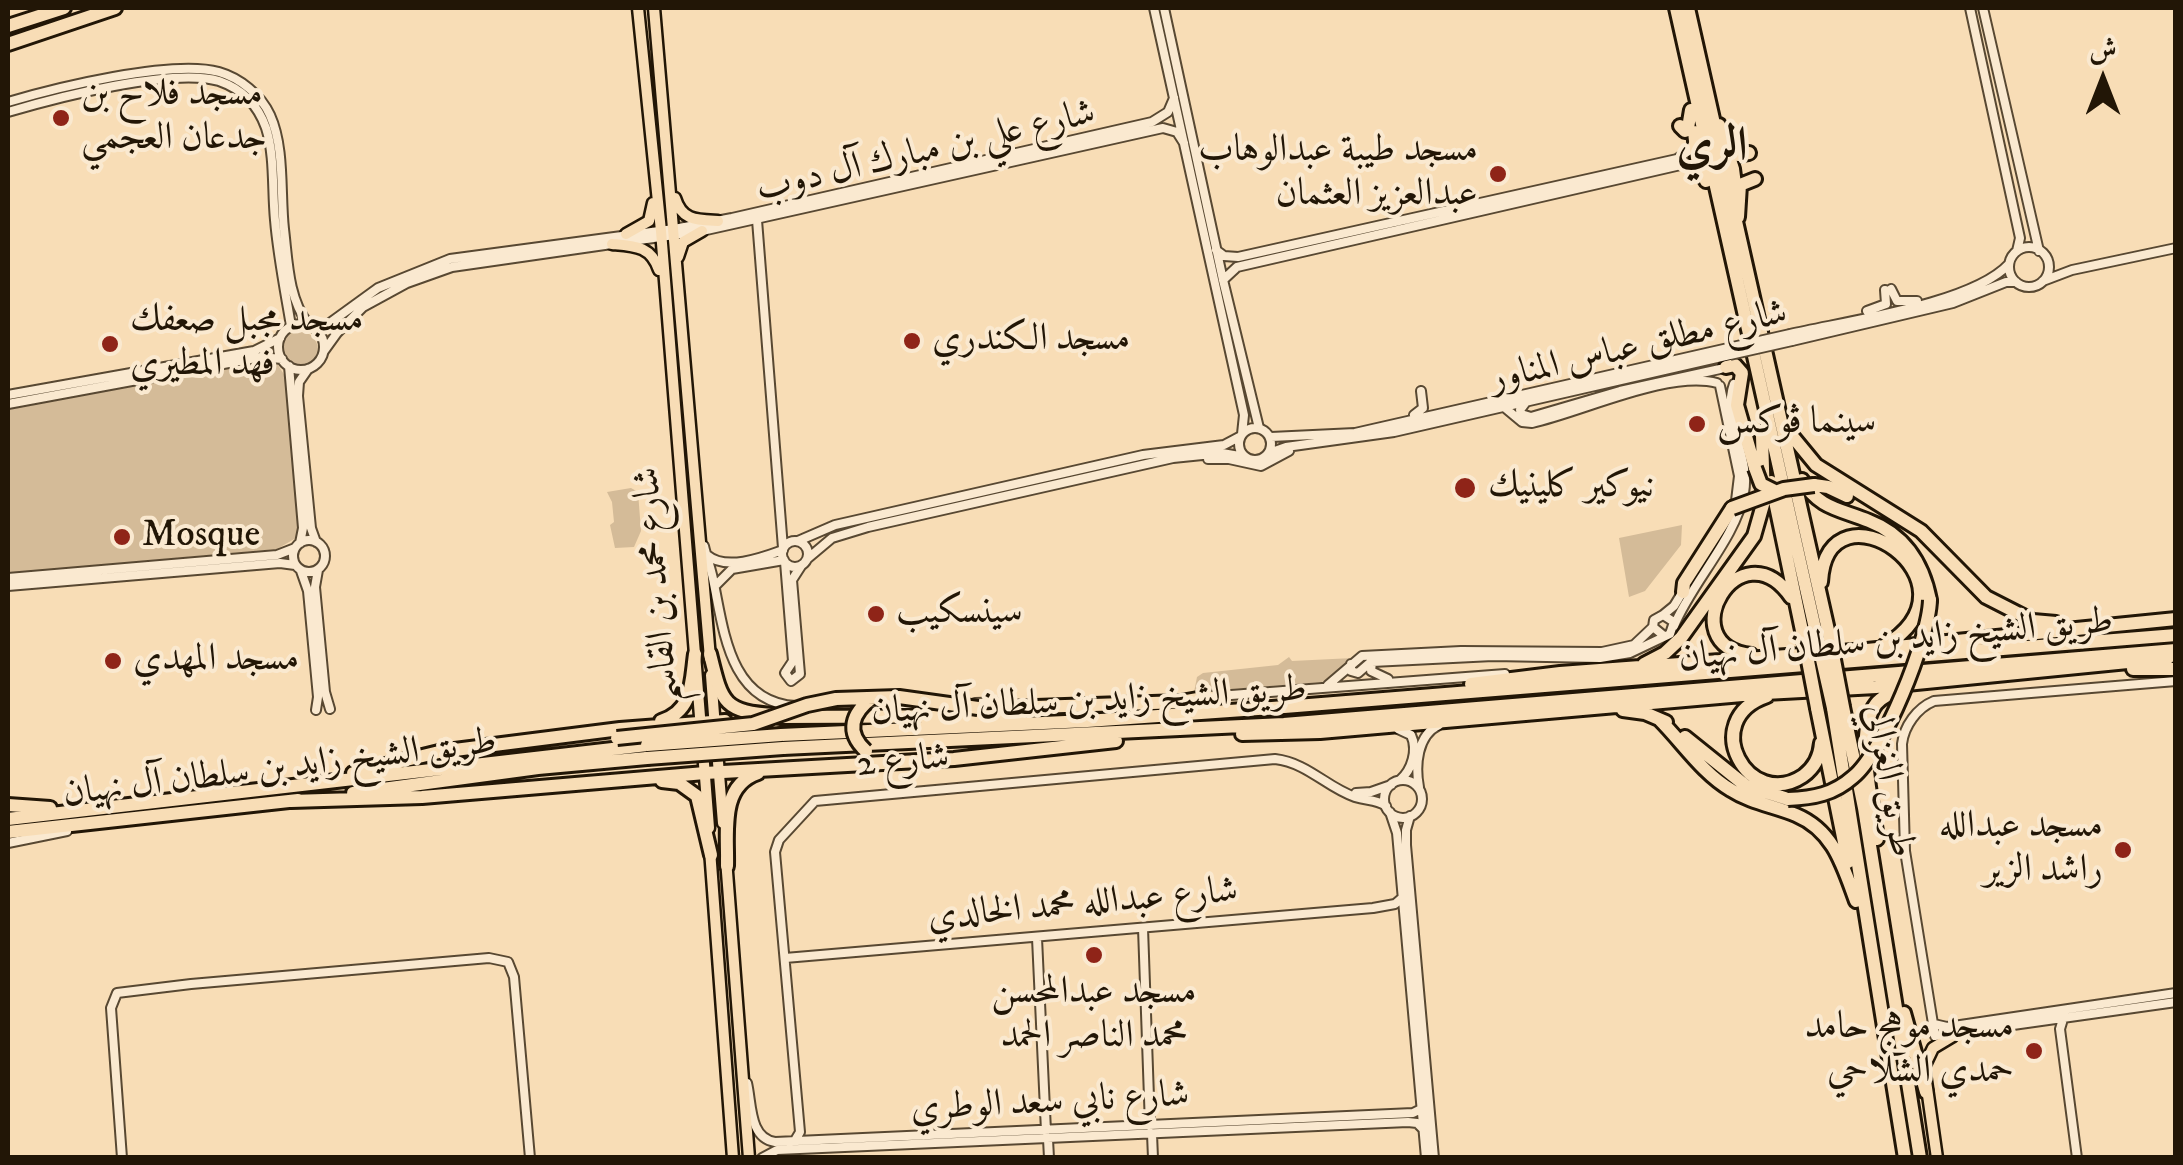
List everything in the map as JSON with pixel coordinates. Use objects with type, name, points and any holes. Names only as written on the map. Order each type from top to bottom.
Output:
[{"type":"highway","points":[[8,26],[64,8]]},
{"type":"highway","points":[[8,44],[114,8]]},
{"type":"highway","name":"طريق الغزالي","points":[[1676,8],[1687,68],[1778,418],[1820,598],[1818,642]]},
{"type":"highway","name":"طريق الغزالي","points":[[1688,8],[1706,87],[1753,362],[1818,642],[1838,707],[1891,974],[1920,1158]]},
{"type":"highway","points":[[1687,68],[1690,110],[1702,169],[1732,238]]},
{"type":"highway","points":[[1706,87],[1733,169],[1738,217]]},
{"type":"highway","points":[[1680,126],[1685,131],[1688,128],[1690,110]]},
{"type":"highway","points":[[1720,126],[1731,152],[1749,153]]},
{"type":"highway","points":[[1732,238],[1740,185],[1755,179]]},
{"type":"highway","points":[[1726,360],[1742,374],[1738,409],[1754,468],[1761,484],[1777,491]]},
{"type":"highway","points":[[1753,362],[1762,436],[1796,606]]},
{"type":"highway","points":[[1778,418],[1812,462],[1921,532],[1968,580]]},
{"type":"highway","points":[[1782,435],[1813,497],[1831,510],[1869,520],[1898,538],[1921,567],[1930,600]]},
{"type":"highway","points":[[1608,669],[1644,664],[1673,647],[1750,544],[1764,508],[1762,436]]},
{"type":"highway","points":[[1683,592],[1684,583],[1732,508],[1777,491],[1814,486],[1836,490],[1903,528],[1999,606],[2033,621],[2088,626]]},
{"type":"highway","points":[[1576,709],[1622,710],[1660,720],[1746,786],[1788,798],[1820,796],[1837,790],[1864,767],[1884,733],[1924,638],[1930,600],[1928,570],[1918,550],[1900,531],[1857,502]]},
{"type":"highway","points":[[1820,598],[1826,558],[1846,539],[1876,537],[1904,556],[1918,591],[1913,619],[1899,637],[1867,650]]},
{"type":"highway","points":[[1783,657],[1742,654],[1732,650],[1718,634],[1714,624],[1715,602],[1729,583],[1749,575],[1774,579],[1784,587],[1818,642],[1817,708],[1856,901],[1873,961]]},
{"type":"highway","points":[[1404,697],[1472,683],[1560,673],[1867,650],[2176,619]]},
{"type":"highway","name":"طريق الشيخ زايد بن سلطان آل نهيان","points":[[8,818],[647,752],[1404,697],[2176,633]]},
{"type":"highway","name":"طريق الشيخ زايد بن سلطان آل نهيان","points":[[782,741],[1215,729],[1798,685],[2176,650]]},
{"type":"highway","points":[[619,733],[664,720],[683,708],[689,696],[695,654]]},
{"type":"highway","points":[[710,654],[719,691],[731,707],[745,712],[799,716]]},
{"type":"highway","points":[[1215,729],[1272,735],[1368,728],[1798,685],[1938,681],[2176,658]]},
{"type":"highway","points":[[2060,669],[2176,669]]},
{"type":"highway","points":[[1881,921],[1878,848],[1866,748],[1868,719],[1876,704],[1890,694],[1938,681]]},
{"type":"highway","points":[[1798,685],[1756,700],[1739,714],[1733,745],[1742,766],[1762,781],[1790,783],[1809,772],[1818,759],[1822,731]]},
{"type":"highway","points":[[619,733],[745,725],[824,700],[906,698],[978,708],[1181,702],[1209,696]]},
{"type":"highway","points":[[872,698],[858,709],[853,721],[856,741],[866,751],[879,755],[1072,746]]},
{"type":"highway","name":"طريق الغزالي","points":[[1838,707],[1905,1158]]},
{"type":"highway","points":[[772,768],[739,764],[731,754],[732,740],[744,731],[799,716]]},
{"type":"highway","points":[[332,782],[353,773],[656,726],[799,716],[1058,716],[1087,721]]},
{"type":"highway","points":[[1660,720],[1730,790],[1796,815],[1824,833],[1838,853],[1856,901]]},
{"type":"highway","points":[[599,780],[670,768],[683,762],[687,746],[681,734],[656,726]]},
{"type":"highway","points":[[291,801],[422,797],[712,772],[954,760],[1116,741],[1148,732]]},
{"type":"highway","name":"طريق الشيخ زايد بن سلطان آل نهيان","points":[[8,832],[291,801],[647,752]]},
{"type":"highway","points":[[727,866],[730,798],[742,780],[761,773],[842,764]]},
{"type":"highway","points":[[599,780],[672,782],[686,786],[701,805],[711,855]]},
{"type":"highway","points":[[8,806],[89,810]]},
{"type":"highway","points":[[1891,974],[1899,990],[1926,1092]]},
{"type":"main road","name":"شارع محمد بن القاسم","points":[[638,8],[661,234],[682,543],[727,866],[749,1158]]},
{"type":"main road","name":"شارع محمد بن القاسم","points":[[654,8],[710,654],[708,722]]},
{"type":"main road","points":[[626,234],[647,223],[652,212],[650,118]]},
{"type":"main road","points":[[668,178],[685,216],[718,221]]},
{"type":"main road","points":[[677,268],[683,242],[702,231]]},
{"type":"main road","points":[[612,244],[636,246],[650,253],[665,285]]},
{"type":"main road","points":[[672,380],[678,392],[682,442],[686,445],[690,440]]},
{"type":"main road","points":[[680,475],[684,470],[688,474],[692,521],[702,549]]},
{"type":"main road","name":"شارع محمد بن القاسم","points":[[712,772],[711,855],[732,1154]]},
{"type":"main road","points":[[1938,1158],[1924,1067],[1938,1043],[1953,1036]]},
{"type":"street","points":[[757,220],[794,660],[785,673],[791,680],[800,674],[792,580],[820,544],[856,530],[1173,458],[1222,453],[1261,460],[1269,453],[1271,438],[1249,415],[1167,43],[1154,8]]},
{"type":"street","points":[[1164,8],[1174,98],[1198,191]]},
{"type":"street","points":[[1970,8],[2020,238],[2018,251],[2009,264],[2016,282],[2030,287],[2072,270],[2176,248]]},
{"type":"street","points":[[1983,8],[2040,250],[2048,265],[2043,281]]},
{"type":"street","points":[[8,112],[73,94],[168,76]]},
{"type":"street","points":[[8,102],[88,82],[168,76],[212,79],[252,100],[274,151],[290,276],[298,306],[323,338],[324,351]]},
{"type":"street","name":"شارع علي بن مبارك آل دوب","points":[[1153,126],[1168,112],[1174,98]]},
{"type":"street","points":[[1996,126],[2002,120],[2010,124]]},
{"type":"street","name":"شارع علي بن مبارك آل دوب","points":[[674,233],[757,220],[887,186],[1153,126],[1172,129],[1184,143]]},
{"type":"street","points":[[1641,171],[1683,156],[1695,137]]},
{"type":"street","points":[[274,151],[280,268],[292,326]]},
{"type":"street","points":[[1223,280],[1242,261],[1370,231],[1641,171],[1685,164],[1702,169]]},
{"type":"street","name":"شارع علي بن مبارك آل دوب","points":[[674,233],[876,189]]},
{"type":"street","points":[[1201,204],[1223,280],[1235,355]]},
{"type":"street","points":[[8,395],[254,351],[280,338],[292,326],[328,325],[378,288],[415,270],[466,255],[626,234],[674,233]]},
{"type":"street","points":[[330,709],[316,587],[325,555],[311,528],[298,396],[299,382],[308,369],[318,362],[349,320],[382,296],[429,274],[479,262],[661,234]]},
{"type":"street","points":[[2018,251],[2028,247],[2040,250]]},
{"type":"street","points":[[479,262],[517,254],[520,248]]},
{"type":"street","points":[[1216,250],[1242,261]]},
{"type":"street","name":"شارع مطلق عباس المناور","points":[[1269,453],[1352,440],[1726,360],[1828,325],[1936,300],[1992,278],[2009,264]]},
{"type":"street","name":"شارع مطلق عباس المناور","points":[[1791,338],[1953,303],[2006,282],[2016,282]]},
{"type":"street","points":[[1828,325],[1882,306],[1888,300],[1888,289],[1897,301],[1936,300]]},
{"type":"street","points":[[280,338],[302,528],[297,546],[298,568],[308,591],[316,710]]},
{"type":"street","points":[[8,404],[261,356],[308,369]]},
{"type":"street","points":[[1324,687],[1364,656],[1461,650],[1602,652],[1634,645],[1653,627],[1656,617],[1674,606],[1736,505],[1739,476],[1716,375],[1726,360]]},
{"type":"street","points":[[1351,664],[1351,671],[1358,673],[1369,661],[1379,660],[1600,658],[1630,653],[1672,632],[1737,516],[1744,495],[1744,459],[1730,401],[1736,373],[1726,360]]},
{"type":"street","points":[[1504,407],[1522,422],[1726,360]]},
{"type":"street","name":"شارع مطلق عباس المناور","points":[[1271,438],[1330,436],[1384,427],[1726,360]]},
{"type":"street","points":[[1619,394],[1703,380],[1734,384]]},
{"type":"street","points":[[1384,427],[1422,411],[1423,390],[1432,409],[1464,409]]},
{"type":"street","points":[[1527,401],[1521,406],[1521,414],[1548,416]]},
{"type":"street","points":[[1245,457],[1239,448],[1249,415]]},
{"type":"street","points":[[702,549],[714,561],[726,564],[783,549],[835,524],[1143,455],[1224,446],[1248,429],[1260,428]]},
{"type":"street","points":[[1173,458],[1228,459],[1260,466],[1284,453],[1315,444]]},
{"type":"street","points":[[784,528],[806,548],[804,562]]},
{"type":"street","points":[[812,534],[813,542],[820,544]]},
{"type":"street","points":[[8,582],[276,555],[316,542]]},
{"type":"street","points":[[702,549],[732,661],[757,690],[788,705],[1209,696],[1560,673]]},
{"type":"street","points":[[714,586],[732,570],[763,562],[784,561],[790,566],[804,562]]},
{"type":"street","points":[[763,562],[778,568],[786,577]]},
{"type":"street","points":[[8,582],[318,570]]},
{"type":"street","points":[[1662,614],[1672,619],[1674,626]]},
{"type":"street","points":[[1653,627],[1664,636]]},
{"type":"street","points":[[1379,660],[1372,662],[1371,671],[1395,681]]},
{"type":"street","points":[[2176,681],[1926,704],[1907,727],[1902,744],[1905,850],[1936,1037],[2176,992]]},
{"type":"street","points":[[1434,1158],[1423,1077],[1406,830],[1410,816],[1422,804],[1416,768],[1425,735],[1434,727],[1462,719]]},
{"type":"street","points":[[1368,728],[1403,730],[1413,739],[1410,766],[1384,797],[1397,833],[1422,1062]]},
{"type":"street","name":"شارع 2","points":[[785,958],[776,846],[811,804],[827,797],[1275,759],[1307,768],[1347,792],[1388,809]]},
{"type":"street","points":[[1347,792],[1365,793],[1396,782],[1413,782],[1419,788]]},
{"type":"street","points":[[1388,809],[1400,817],[1410,816]]},
{"type":"street","points":[[8,843],[84,825]]},
{"type":"street","name":"شارع عبدالله محمد الخالدي","points":[[1385,907],[1402,898]]},
{"type":"street","name":"شارع عبدالله محمد الخالدي","points":[[785,958],[1385,907],[1396,908],[1403,914]]},
{"type":"street","points":[[1143,928],[1153,1158]]},
{"type":"street","points":[[1037,938],[1049,1158]]},
{"type":"street","points":[[122,1158],[110,1008],[117,993],[478,958],[502,959],[512,968],[530,1158]]},
{"type":"street","points":[[742,1060],[760,1136],[790,1146],[801,1158],[812,1146],[800,1132],[785,958]]},
{"type":"street","points":[[1933,1024],[1940,1028],[2052,1021],[2061,1024],[2176,1002]]},
{"type":"street","points":[[2061,1024],[2077,1158]]},
{"type":"street","points":[[1423,1077],[1421,1109],[1426,1158]]},
{"type":"street","name":"شارع نابي سعد الوطري","points":[[1343,1121],[1421,1109]]},
{"type":"street","name":"شارع نابي سعد الوطري","points":[[762,1158],[790,1146],[1343,1121],[1408,1122],[1417,1123],[1424,1130]]},
{"type":"street","points":[[790,1146],[800,1132]]},
{"type":"shaded area","points":[[299,331],[312,337],[318,350],[312,363],[299,369],[286,363],[280,350],[286,337]]},
{"type":"shaded area","points":[[266,359],[276,362],[285,376],[296,538],[277,549],[8,573],[8,408]]},
{"type":"shaded area","points":[[631,488],[638,492],[641,531],[634,547],[615,548],[610,525],[614,522],[612,502],[607,492]]},
{"type":"shaded area","points":[[1682,525],[1681,545],[1645,591],[1629,597],[1619,538]]},
{"type":"shaded area","points":[[1289,657],[1292,661],[1353,658],[1332,679],[1322,682],[1194,692],[1197,677],[1203,673],[1278,665]]},
{"type":"place","name":"مسجد فلاح بن جدعان العجمي","points":[[61,118]]},
{"type":"place","name":"مسجد طيبة عبدالوهاب عبدالعزيز العثمان","points":[[1498,174]]},
{"type":"place","name":"مسجد الكندري","points":[[912,341]]},
{"type":"place","name":"مسجد مجبل صعفك فهد المطيري","points":[[110,344]]},
{"type":"place","name":"سينما ڤوكس","points":[[1697,424]]},
{"type":"place","name":"نيوكير كلينيك","points":[[1465,488]]},
{"type":"place","name":"Mosque","points":[[122,537]]},
{"type":"place","name":"سينسكيب","points":[[876,614]]},
{"type":"place","name":"مسجد المهدي","points":[[113,661]]},
{"type":"place","name":"مسجد عبدالله راشد الزير","points":[[2123,850]]},
{"type":"place","name":"مسجد عبدالمحسن محمد الناصر الحمد","points":[[1094,955]]},
{"type":"place","name":"مسجد موهج حامد حمدي الشلاحي","points":[[2034,1051]]},
{"type":"district","name":"الري","points":[[1712,150]]}]
